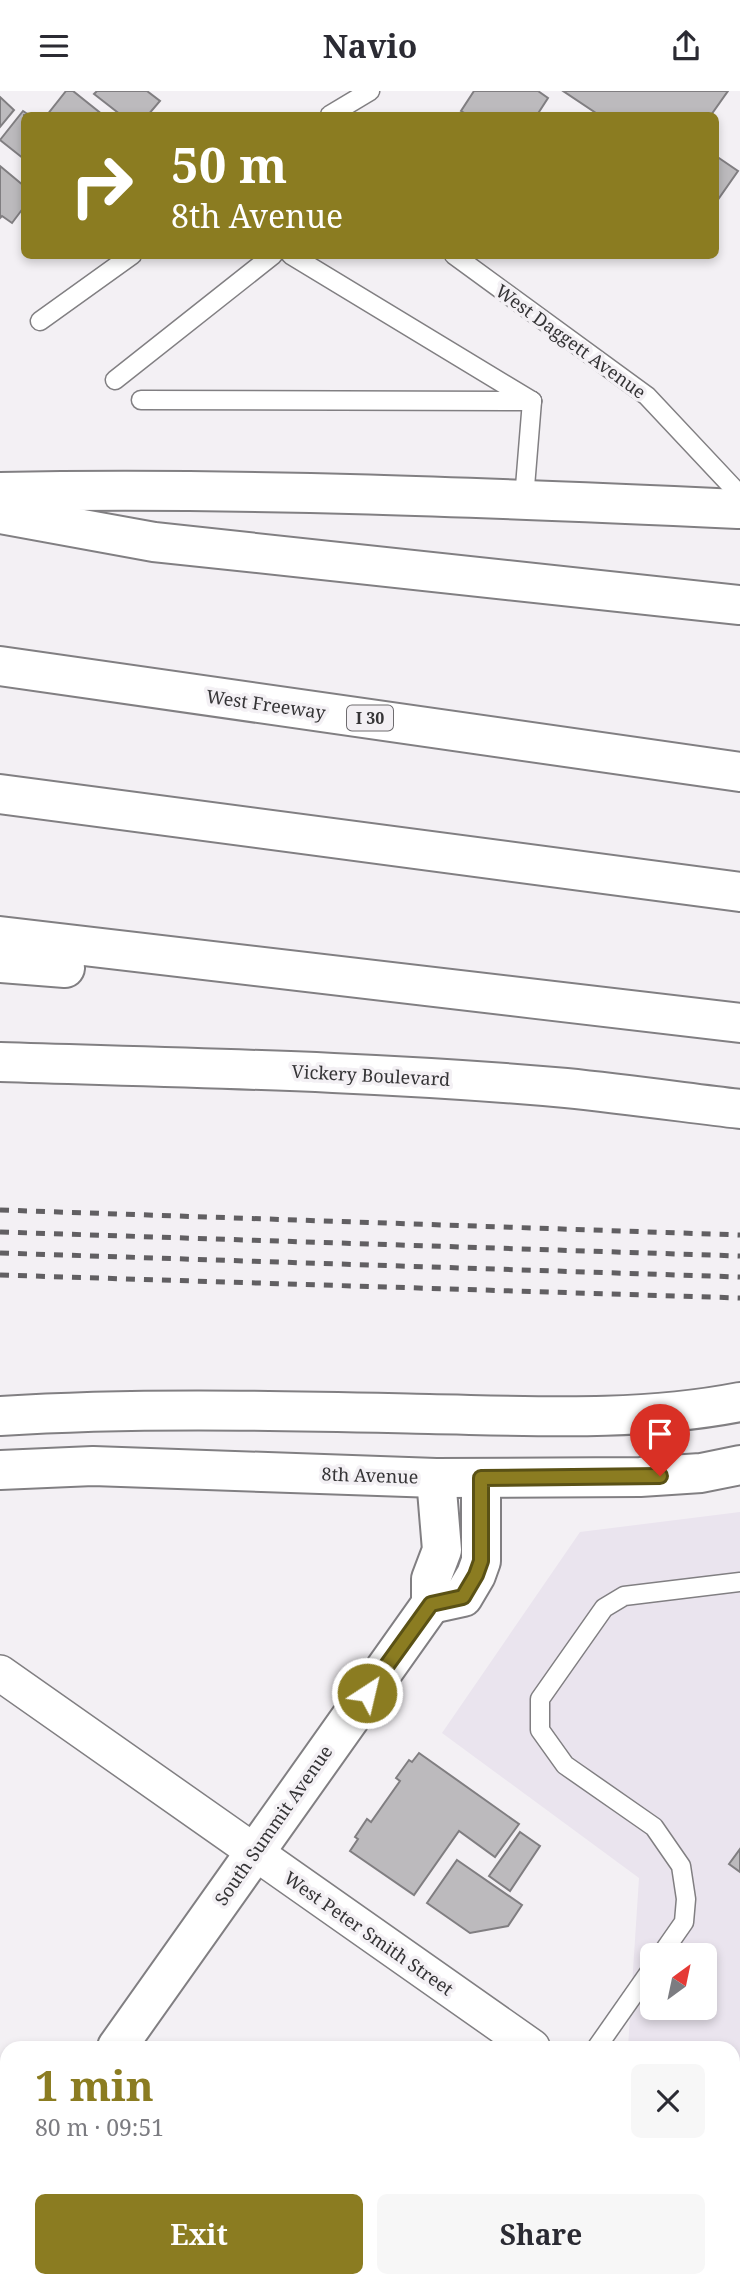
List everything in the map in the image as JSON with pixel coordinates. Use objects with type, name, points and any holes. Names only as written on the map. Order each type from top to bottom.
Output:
[{"type":"main road","points":[[0,492],[148,489],[524,499],[740,509]]},
{"type":"main road","points":[[0,514],[154,542],[740,605]]},
{"type":"main road","name":"West Freeway","points":[[0,666],[740,772]]},
{"type":"main road","points":[[0,794],[740,892]]},
{"type":"main road","points":[[0,936],[740,1023]]},
{"type":"main road","points":[[0,963],[559,1002]]},
{"type":"main road","name":"Vickery Boulevard","points":[[0,1062],[313,1071],[445,1079],[568,1089],[740,1109]]},
{"type":"main road","points":[[0,1416],[168,1410],[500,1416],[636,1415],[697,1410],[740,1402]]},
{"type":"main road","name":"8th Avenue","points":[[0,1470],[93,1466],[436,1478],[640,1477],[701,1473],[740,1465]]},
{"type":"main road","name":"South Summit Avenue","points":[[121,2041],[431,1604],[431,1579],[442,1550],[436,1478]]},
{"type":"main road","points":[[431,1604],[463,1597],[476,1575],[481,1561],[481,1478]]},
{"type":"street","name":"West Peter Smith Street","points":[[0,1673],[523,2041]]},
{"type":"lane","points":[[335,112],[370,91]]},
{"type":"lane","points":[[40,321],[126,259]]},
{"type":"lane","points":[[115,380],[268,259]]},
{"type":"lane","points":[[298,259],[532,401]]},
{"type":"lane","name":"West Daggett Avenue","points":[[459,259],[647,396],[740,495]]},
{"type":"lane","points":[[141,400],[532,401]]},
{"type":"lane","points":[[524,499],[532,401]]},
{"type":"lane","points":[[669,1943],[684,1921],[686,1899],[681,1865],[654,1827],[565,1765],[540,1730],[540,1699],[604,1608],[624,1596],[740,1582]]},
{"type":"lane","points":[[601,2041],[640,1986]]},
{"type":"shaded area","points":[[740,1512],[740,2041],[628,2041],[639,1878],[442,1733],[580,1532]]},
{"type":"building","points":[[66,91],[73,91],[99,112],[49,112]]},
{"type":"building","points":[[97,91],[147,91],[160,101],[151,112],[117,112],[94,94]]},
{"type":"building","points":[[474,91],[538,91],[548,98],[539,112],[461,111]]},
{"type":"building","points":[[563,91],[728,91],[713,112],[594,112]]},
{"type":"building","points":[[0,97],[14,110],[0,127]]},
{"type":"building","points":[[21,114],[21,157],[0,140]]},
{"type":"building","points":[[719,158],[738,171],[719,198]]},
{"type":"building","points":[[0,166],[21,184],[21,211],[12,223],[2,216],[0,218]]},
{"type":"building","points":[[419,1753],[519,1824],[495,1857],[459,1831],[414,1895],[350,1851],[358,1839],[355,1837],[367,1819],[371,1822],[400,1781],[396,1778],[409,1760],[412,1762]]},
{"type":"building","points":[[520,1832],[540,1846],[510,1891],[489,1876]]},
{"type":"building","points":[[740,1849],[740,1872],[729,1864]]},
{"type":"building","points":[[457,1860],[522,1905],[508,1926],[470,1933],[427,1903]]},
{"type":"railway","points":[[0,1210],[740,1235]]},
{"type":"railway","points":[[0,1232],[740,1256]]},
{"type":"railway","points":[[0,1253],[740,1277]]},
{"type":"railway","points":[[0,1275],[740,1298]]},
{"type":"route","points":[[367,1693],[431,1604],[463,1597],[476,1575],[481,1561],[481,1478],[660,1476]]}]
